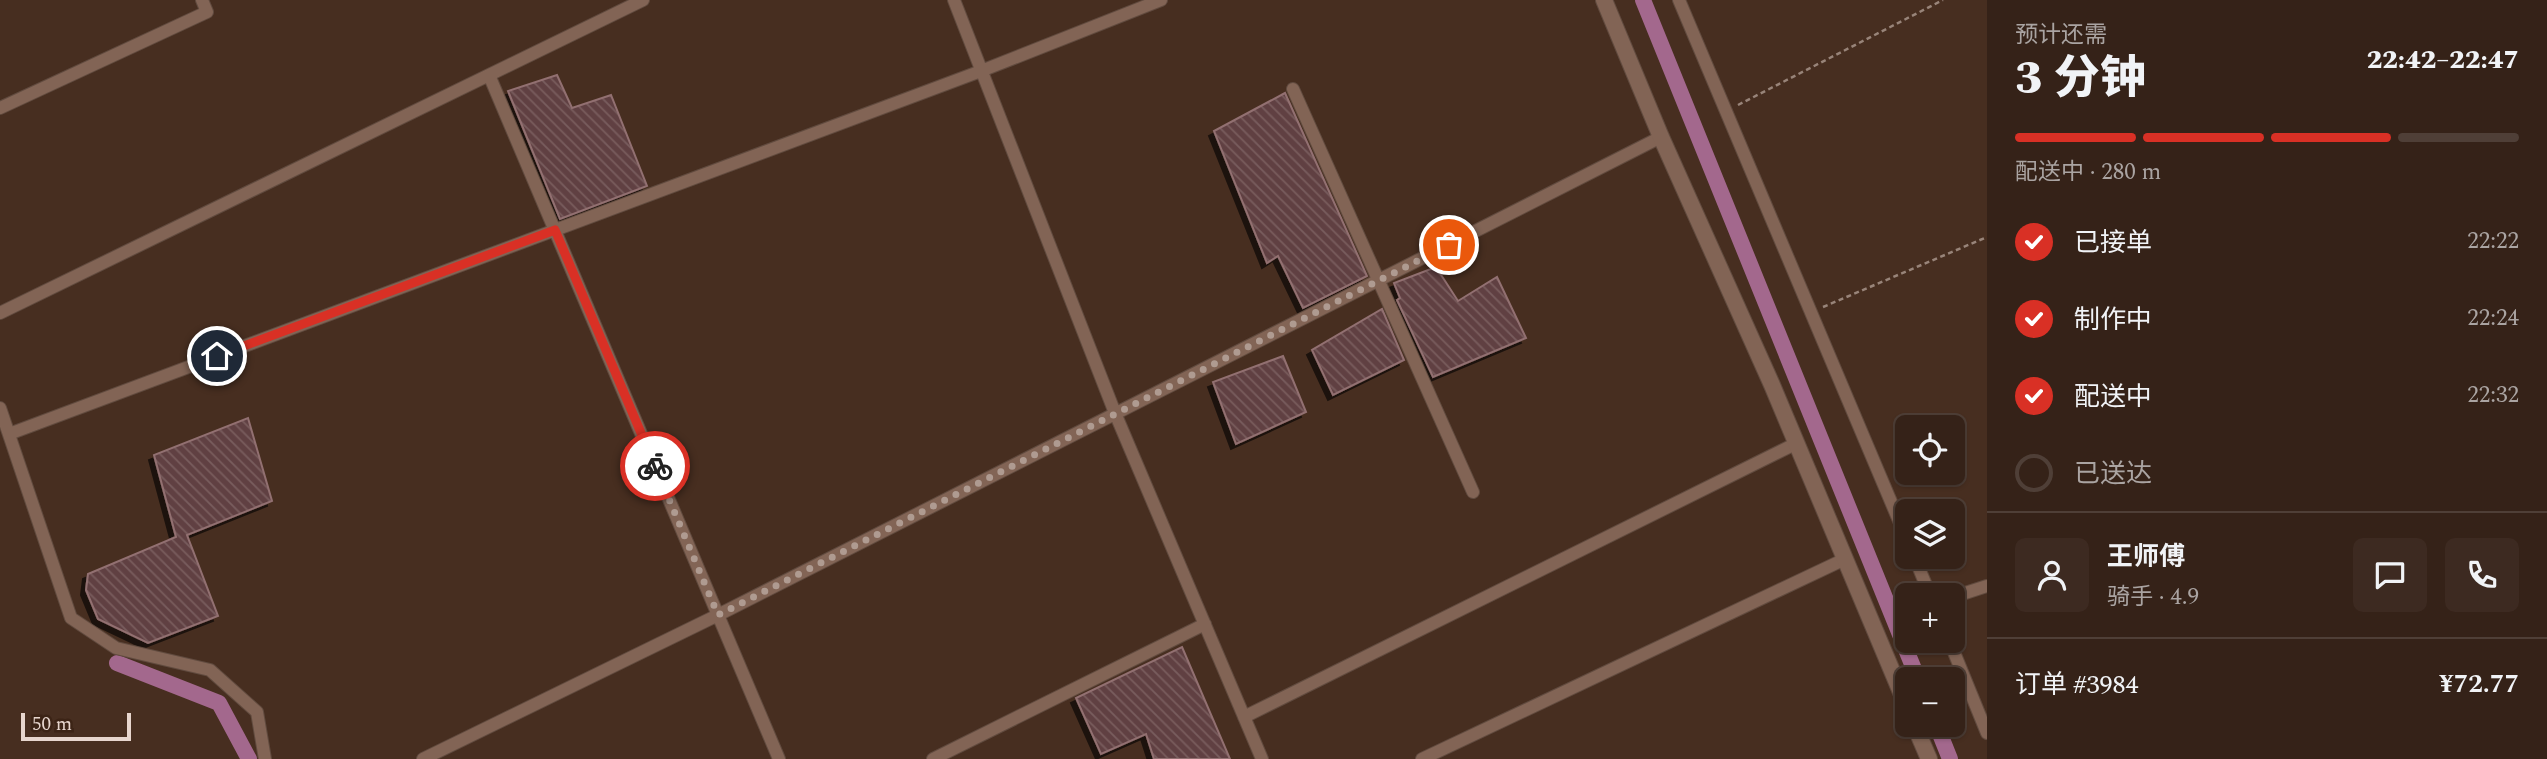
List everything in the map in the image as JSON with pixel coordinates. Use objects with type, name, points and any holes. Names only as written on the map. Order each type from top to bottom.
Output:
[{"type":"street","points":[[0,108],[207,12],[202,0]]},
{"type":"street","points":[[0,313],[643,0]]},
{"type":"street","points":[[954,0],[1115,413],[1262,759]]},
{"type":"street","points":[[9,434],[981,71],[1161,0]]},
{"type":"street","points":[[1604,0],[1661,137],[1797,443],[1895,678]]},
{"type":"street","points":[[1679,0],[1895,511]]},
{"type":"street","points":[[489,75],[779,759]]},
{"type":"street","points":[[1293,89],[1474,492]]},
{"type":"street","points":[[423,759],[718,615],[1661,137]]},
{"type":"street","points":[[0,408],[71,618],[116,648],[210,670],[257,712],[265,759]]},
{"type":"street","points":[[1244,717],[1797,443]]},
{"type":"street","points":[[1422,759],[1845,559]]},
{"type":"street","points":[[1965,593],[1987,586]]},
{"type":"street","points":[[933,759],[1205,624]]},
{"type":"street","points":[[1954,653],[1987,733]]},
{"type":"street","points":[[1919,737],[1928,759]]},
{"type":"path","points":[[1726,112],[1943,0]]},
{"type":"path","points":[[1811,313],[1987,237]]},
{"type":"building","points":[[557,75],[572,108],[611,95],[647,186],[560,219],[508,91]]},
{"type":"building","points":[[1285,93],[1367,276],[1303,308],[1278,256],[1267,263],[1214,131]]},
{"type":"building","points":[[1436,267],[1458,301],[1497,277],[1526,338],[1433,377],[1397,300],[1400,298],[1394,283]]},
{"type":"building","points":[[1382,309],[1404,360],[1333,395],[1312,350]]},
{"type":"building","points":[[1283,356],[1306,412],[1236,444],[1213,382]]},
{"type":"building","points":[[248,418],[272,501],[187,535],[218,616],[148,643],[98,619],[86,590],[88,574],[176,537],[154,455]]},
{"type":"building","points":[[1182,647],[1230,759],[1154,759],[1146,734],[1101,754],[1076,698]]},
{"type":"waterway","points":[[1643,0],[1913,667]]},
{"type":"waterway","points":[[117,663],[219,703],[249,759]]},
{"type":"waterway","points":[[1941,737],[1950,759]]},
{"type":"way so far","points":[[655,466],[718,615],[1449,245]]},
{"type":"route","points":[[217,356],[555,230],[655,466]]}]
